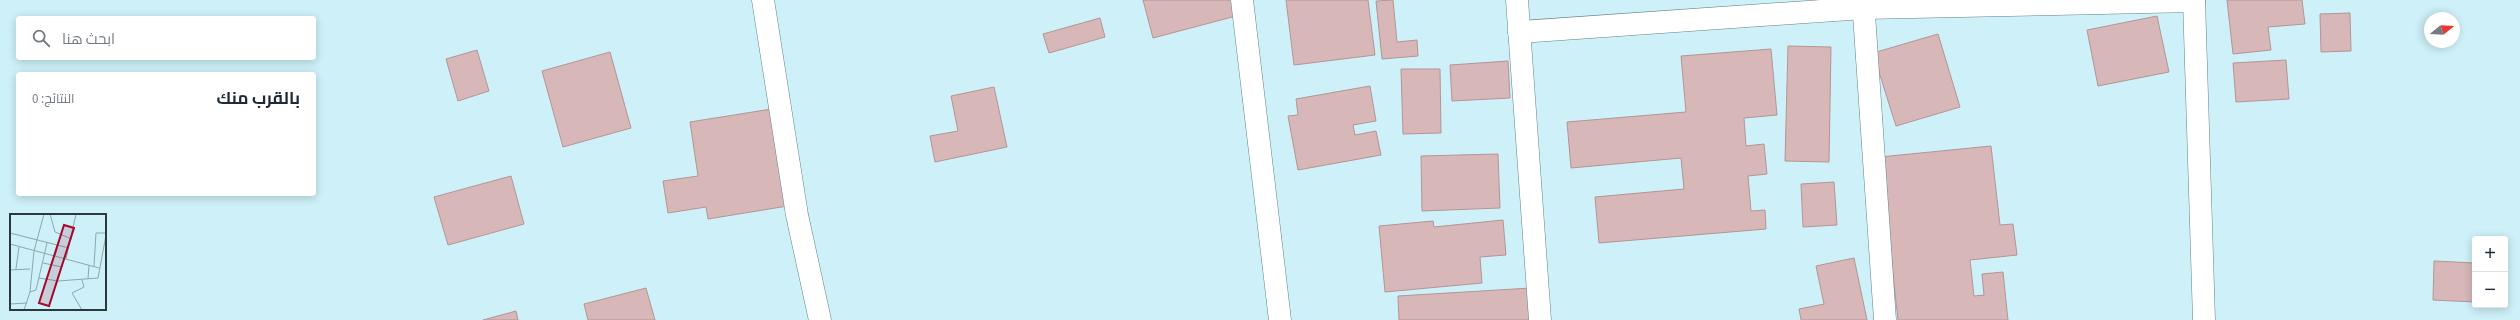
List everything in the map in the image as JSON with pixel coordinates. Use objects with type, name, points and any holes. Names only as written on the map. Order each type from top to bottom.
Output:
[{"type":"street","points":[[763,0],[797,215],[820,320]]},
{"type":"street","points":[[1242,0],[1280,320]]},
{"type":"street","points":[[1517,0],[1540,320]]},
{"type":"street","points":[[1519,32],[1863,4],[2194,1],[2204,320]]},
{"type":"street","points":[[1863,4],[1886,320]]},
{"type":"building","points":[[1143,0],[1232,0],[1236,16],[1153,38]]},
{"type":"building","points":[[1286,0],[1368,0],[1375,55],[1294,65]]},
{"type":"building","points":[[1393,0],[1397,42],[1417,40],[1418,56],[1382,59],[1376,1]]},
{"type":"building","points":[[2227,0],[2302,0],[2305,24],[2268,27],[2271,50],[2233,54]]},
{"type":"building","points":[[2350,13],[2351,51],[2321,52],[2320,14]]},
{"type":"building","points":[[2157,16],[2169,72],[2098,86],[2087,30]]},
{"type":"building","points":[[1100,18],[1105,37],[1049,53],[1043,34]]},
{"type":"building","points":[[1938,34],[1960,107],[1896,126],[1873,53]]},
{"type":"building","points":[[1788,46],[1831,47],[1829,162],[1785,161]]},
{"type":"building","points":[[1771,49],[1777,115],[1744,118],[1746,146],[1764,144],[1767,174],[1748,176],[1751,211],[1765,210],[1766,229],[1599,243],[1595,197],[1684,189],[1681,158],[1571,168],[1567,122],[1686,112],[1681,56]]},
{"type":"building","points":[[477,50],[489,91],[458,101],[446,59]]},
{"type":"building","points":[[610,52],[631,128],[563,147],[542,71]]},
{"type":"building","points":[[2286,60],[2289,99],[2236,102],[2233,63]]},
{"type":"building","points":[[1508,61],[1510,98],[1452,101],[1450,65]]},
{"type":"building","points":[[1401,69],[1440,69],[1441,133],[1403,134]]},
{"type":"building","points":[[1370,86],[1376,121],[1353,125],[1355,135],[1376,131],[1381,155],[1298,170],[1288,116],[1298,115],[1296,99]]},
{"type":"building","points":[[994,87],[1007,147],[935,162],[930,136],[958,131],[951,96]]},
{"type":"building","points":[[784,107],[800,204],[708,219],[706,207],[668,213],[663,181],[698,176],[690,122]]},
{"type":"building","points":[[1991,146],[2000,225],[2013,224],[2017,255],[1970,260],[1974,296],[1984,295],[1982,274],[2003,272],[2008,320],[1898,320],[1880,157]]},
{"type":"building","points":[[1498,154],[1500,208],[1422,211],[1421,156]]},
{"type":"building","points":[[511,176],[524,224],[448,245],[434,197]]},
{"type":"building","points":[[1834,182],[1837,225],[1803,227],[1801,184]]},
{"type":"building","points":[[1503,220],[1506,255],[1480,257],[1482,283],[1385,292],[1379,226],[1433,221],[1434,227]]},
{"type":"building","points":[[1854,258],[1867,320],[1801,320],[1799,309],[1824,304],[1816,266]]},
{"type":"building","points":[[2434,261],[2472,263],[2472,302],[2433,300]]},
{"type":"building","points":[[646,288],[655,320],[588,320],[584,304]]},
{"type":"building","points":[[1531,288],[1533,320],[1399,320],[1398,296]]},
{"type":"building","points":[[516,311],[518,320],[483,320]]}]
